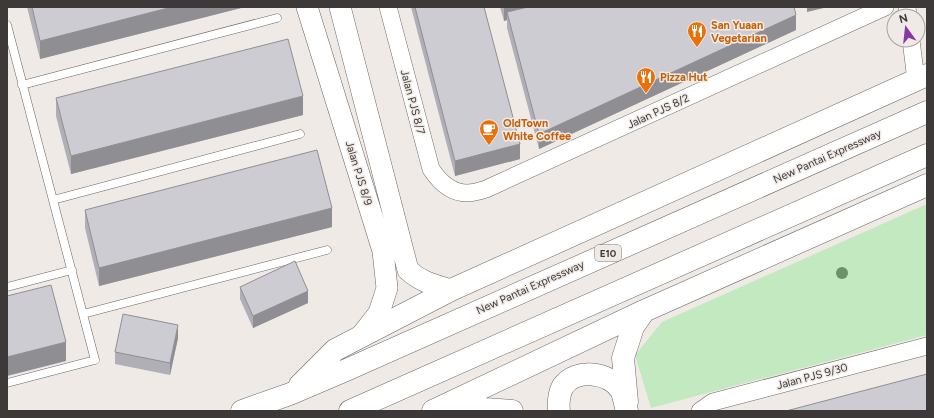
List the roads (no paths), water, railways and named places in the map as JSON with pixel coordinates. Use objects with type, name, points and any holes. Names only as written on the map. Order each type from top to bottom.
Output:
[{"type":"main road","points":[[290,394],[335,350],[451,290],[922,77]]},
{"type":"main road","name":"New Pantai Expressway","points":[[242,411],[290,394],[927,112]]},
{"type":"main road","points":[[350,411],[927,155]]},
{"type":"main road","points":[[434,411],[644,310],[927,185]]},
{"type":"main road","points":[[628,411],[623,358],[633,327],[644,310]]},
{"type":"main road","points":[[559,411],[560,395],[563,386],[573,377],[583,374],[598,375],[609,380],[620,390],[628,411]]},
{"type":"main road","points":[[456,411],[471,408],[512,411]]},
{"type":"street","name":"Jalan PJS 8/9","points":[[307,7],[383,251],[387,288],[379,313],[361,336]]},
{"type":"street","name":"Jalan PJS 8/9","points":[[340,7],[408,270],[427,284],[451,290]]},
{"type":"street","name":"Jalan PJS 8/7","points":[[388,7],[431,169],[439,181],[451,189]]},
{"type":"street","name":"Jalan PJS 8/2","points":[[451,189],[467,194],[486,189],[885,7]]},
{"type":"street","points":[[913,48],[922,77]]},
{"type":"street","name":"Jalan PJS 9/30","points":[[700,411],[713,402],[927,346]]},
{"type":"lane","points":[[22,84],[277,18]]},
{"type":"lane","points":[[7,25],[95,360],[7,383]]},
{"type":"lane","points":[[53,200],[300,134]]},
{"type":"lane","points":[[83,314],[327,250]]},
{"type":"lane","points":[[7,287],[72,270]]},
{"type":"place","name":"San Yuaan Vegetarian","points":[[697,48]]},
{"type":"place","name":"Pizza Hut","points":[[646,94]]},
{"type":"place","name":"OldTown White Coffee","points":[[489,146]]}]
